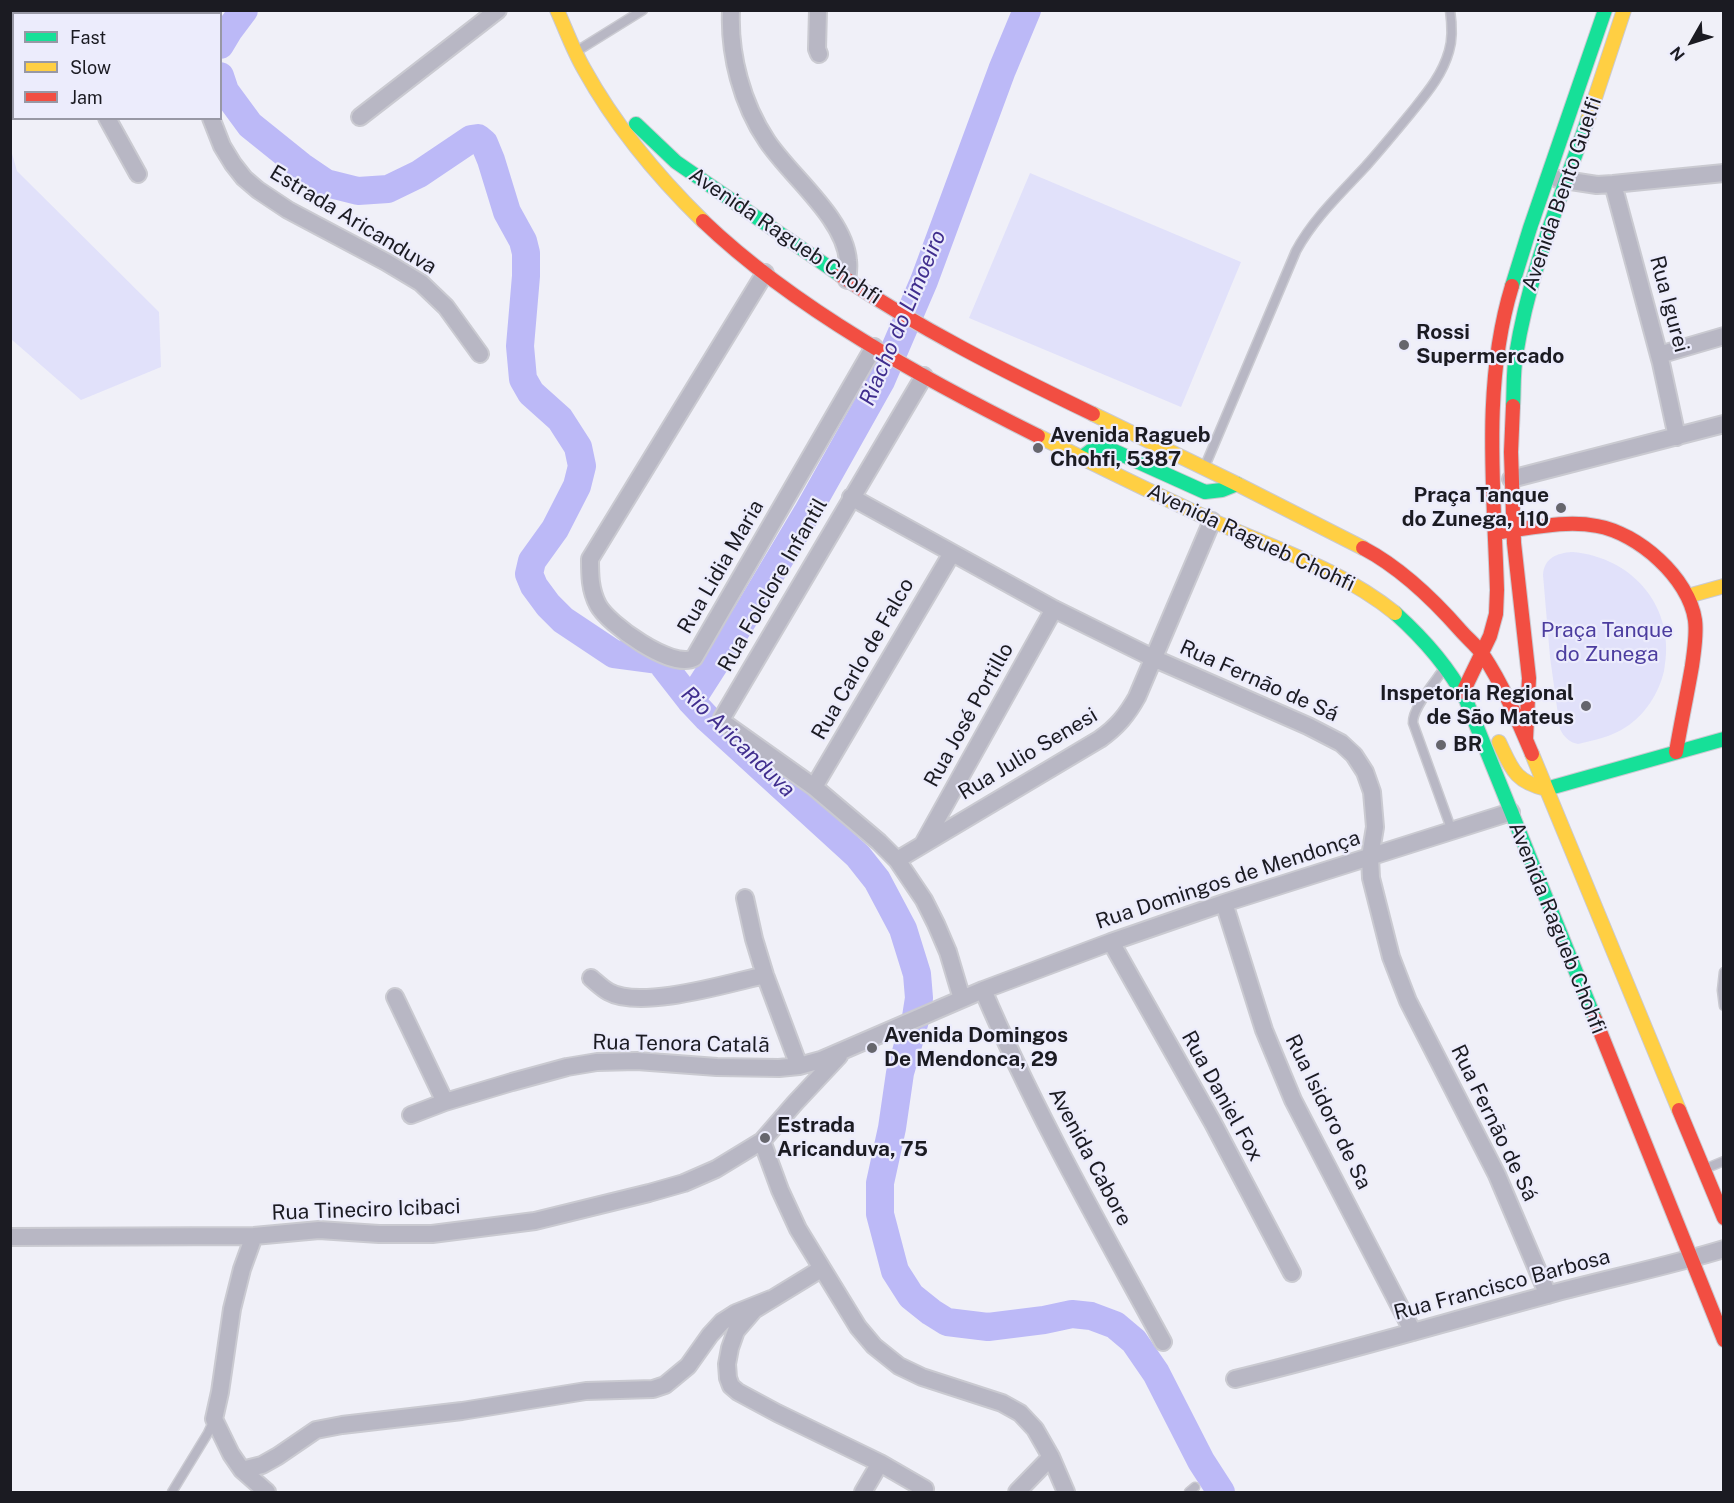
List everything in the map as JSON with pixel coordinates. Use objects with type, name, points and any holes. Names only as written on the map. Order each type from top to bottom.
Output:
[{"type":"main road","name":"Avenida Ragueb Chohfi","points":[[557,10],[585,46],[583,67],[601,97],[657,171],[707,225],[765,273],[877,349],[917,372],[1081,458],[1212,521],[1338,575],[1402,618],[1427,643],[1446,666],[1465,696],[1724,1340]]},
{"type":"main road","name":"Avenida Bento Guelfi","points":[[1465,696],[1490,636],[1496,614],[1492,433],[1497,355],[1509,297],[1530,228],[1605,10]]},
{"type":"main road","name":"Avenida Bento Guelfi","points":[[1526,739],[1529,678],[1514,537],[1510,452],[1515,358],[1526,301],[1546,234],[1567,181],[1624,10]]},
{"type":"main road","name":"Avenida Ragueb Chohfi","points":[[608,82],[618,101],[641,130],[676,162],[874,298],[931,332],[1027,382],[1237,484],[1376,555],[1442,609],[1482,654],[1497,679],[1526,739],[1724,1218]]},
{"type":"main road","points":[[1081,458],[1097,446],[1103,446],[1205,492],[1222,490],[1237,484]]},
{"type":"main road","points":[[1495,533],[1514,537],[1534,528],[1562,524],[1598,526],[1629,537],[1666,566],[1688,596],[1695,620],[1695,643],[1676,752]]},
{"type":"main road","points":[[1688,596],[1724,586]]},
{"type":"main road","points":[[1465,696],[1485,716],[1514,773],[1522,782],[1532,787],[1546,789],[1724,739]]},
{"type":"street","points":[[360,117],[498,10]]},
{"type":"street","points":[[731,10],[733,53],[742,89],[752,115],[766,141],[840,232],[848,261],[847,280]]},
{"type":"street","points":[[818,10],[816,50],[819,54]]},
{"type":"street","points":[[108,120],[138,174]]},
{"type":"street","name":"Estrada Aricanduva","points":[[212,120],[222,146],[244,178],[288,210],[386,262],[421,284],[446,307],[480,354]]},
{"type":"street","points":[[1548,176],[1597,185],[1724,173]]},
{"type":"street","name":"Rua Igurei","points":[[1613,184],[1659,355],[1677,437]]},
{"type":"street","name":"Rua Lidia Maria","points":[[765,273],[590,560],[592,591],[597,604],[604,615],[623,630],[666,656],[689,661],[694,658],[877,349]]},
{"type":"street","points":[[1659,355],[1724,336]]},
{"type":"street","name":"Rua Folclore Infantil","points":[[814,787],[724,723],[722,717],[851,498],[917,372]]},
{"type":"street","points":[[1511,479],[1724,424]]},
{"type":"street","name":"Rua Fernão de Sá","points":[[851,498],[1054,609],[1153,658],[1308,726],[1341,743],[1354,754],[1365,772],[1372,792],[1375,826],[1370,857],[1371,878],[1391,957],[1408,1001],[1497,1175],[1548,1294]]},
{"type":"street","name":"Rua Julio Senesi","points":[[897,860],[1100,739],[1116,727],[1128,713],[1212,521]]},
{"type":"street","name":"Rua Carlo de Falco","points":[[814,787],[952,553]]},
{"type":"street","name":"Rua José Portillo","points":[[923,844],[1054,609]]},
{"type":"street","points":[[814,787],[897,860],[924,900],[936,924],[948,952],[962,999]]},
{"type":"street","name":"Rua Domingos de Mendonça","points":[[847,1049],[983,990],[1111,942],[1224,903],[1511,812]]},
{"type":"street","points":[[746,898],[754,939],[765,975],[799,1066]]},
{"type":"street","name":"Rua Isidoro de Sa","points":[[1224,903],[1264,1030],[1293,1100],[1413,1332]]},
{"type":"street","name":"Rua Daniel Fox","points":[[1111,942],[1213,1124],[1292,1273]]},
{"type":"street","points":[[591,978],[610,993],[627,998],[648,999],[765,975]]},
{"type":"street","name":"Avenida Cabore","points":[[983,990],[1025,1083],[1056,1144],[1163,1342]]},
{"type":"street","points":[[395,997],[445,1102]]},
{"type":"street","name":"Rua Tenora Catalã","points":[[411,1115],[445,1102],[567,1067],[597,1062],[637,1061],[755,1068],[799,1066],[847,1049]]},
{"type":"street","name":"Rua Tineciro Icibaci","points":[[10,1237],[254,1236],[319,1230],[379,1234],[432,1234],[535,1221],[684,1183],[716,1169],[762,1141],[827,1067],[847,1049]]},
{"type":"street","points":[[762,1141],[798,1230],[858,1327],[874,1346],[899,1366],[922,1377],[1002,1403],[1020,1413],[1035,1429],[1051,1457],[1066,1492]]},
{"type":"street","points":[[254,1236],[242,1269],[232,1309],[214,1419],[231,1454],[242,1470],[267,1492]]},
{"type":"street","name":"Rua Francisco Barbosa","points":[[1234,1379],[1326,1357],[1548,1294],[1724,1249]]},
{"type":"street","points":[[821,1269],[771,1299],[746,1318],[736,1330],[727,1364],[731,1386],[777,1413],[880,1463],[925,1489]]},
{"type":"street","points":[[242,1470],[270,1461],[316,1430],[462,1411],[586,1390],[653,1389],[664,1385],[688,1366],[722,1322],[736,1313],[771,1299]]},
{"type":"street","points":[[1017,1492],[1051,1457]]},
{"type":"street","points":[[863,1492],[880,1463]]},
{"type":"lane","points":[[585,46],[643,10]]},
{"type":"lane","points":[[1204,468],[1304,235],[1431,88],[1442,70],[1449,51],[1452,22],[1450,10]]},
{"type":"lane","points":[[1446,666],[1413,718],[1452,831]]},
{"type":"lane","points":[[1724,972],[1722,990],[1724,1006]]},
{"type":"lane","points":[[1703,1169],[1724,1161]]},
{"type":"lane","points":[[172,1492],[214,1419]]},
{"type":"green space","points":[[11,150],[17,171],[159,312],[161,367],[81,400],[11,339]]},
{"type":"green space","points":[[1030,173],[1241,262],[1181,407],[969,318]]},
{"type":"green space","name":"Praça Tanque do Zunega","points":[[1572,552],[1594,556],[1614,564],[1632,576],[1646,590],[1657,607],[1664,627],[1666,648],[1664,671],[1659,687],[1639,716],[1615,733],[1578,744],[1567,739],[1560,729],[1550,657],[1543,575],[1546,564],[1552,558]]},
{"type":"waterway","name":"Rio Aricanduva","points":[[222,42],[244,10]]},
{"type":"waterway","name":"Riacho do Limoeiro","points":[[691,701],[807,513],[881,381],[924,281],[1002,70],[1027,10]]},
{"type":"waterway","name":"Rio Aricanduva","points":[[222,82],[225,91],[250,125],[301,166],[326,183],[358,191],[388,189],[419,174],[471,139],[478,138],[484,143],[507,212],[523,241],[526,253],[520,346],[523,379],[531,393],[560,419],[578,447],[582,466],[577,486],[555,529],[532,561],[529,574],[534,586],[563,620],[614,654],[659,660],[707,718],[858,856],[877,880],[903,929],[917,974],[919,998],[900,1073],[892,1128],[880,1183],[880,1214],[895,1271],[911,1296],[947,1322],[988,1327],[1072,1314],[1091,1316],[1115,1325],[1134,1341],[1156,1373],[1201,1461],[1221,1492]]},
{"type":"traffic: fast","points":[[1512,286],[1605,10]]},
{"type":"traffic: fast","points":[[1513,406],[1515,361],[1529,294],[1588,119]]},
{"type":"traffic: fast","points":[[636,124],[676,162],[840,275]]},
{"type":"traffic: fast","points":[[1081,458],[1097,446],[1103,446],[1205,492],[1222,490],[1237,484]]},
{"type":"traffic: fast","points":[[1395,613],[1435,654],[1466,700],[1595,1019]]},
{"type":"traffic: fast","points":[[1546,789],[1724,739]]},
{"type":"traffic: slow","points":[[557,10],[580,62],[609,110],[653,168],[703,221]]},
{"type":"traffic: slow","points":[[1588,119],[1624,10]]},
{"type":"traffic: slow","points":[[1093,414],[1363,548]]},
{"type":"traffic: slow","points":[[1038,436],[1220,524],[1333,574],[1375,598],[1395,613]]},
{"type":"traffic: slow","points":[[1688,596],[1724,586]]},
{"type":"traffic: slow","points":[[1499,742],[1515,773],[1527,782],[1546,789]]},
{"type":"traffic: slow","points":[[1532,754],[1679,1110]]},
{"type":"traffic: jam","points":[[703,221],[778,284],[819,313],[906,366],[1038,436]]},
{"type":"traffic: jam","points":[[840,275],[932,332],[1093,414]]},
{"type":"traffic: jam","points":[[1463,692],[1490,636],[1496,614],[1493,399],[1503,323],[1512,286]]},
{"type":"traffic: jam","points":[[1513,406],[1511,452],[1514,543],[1529,678],[1526,739]]},
{"type":"traffic: jam","points":[[1501,532],[1561,524],[1597,526],[1613,530],[1629,538],[1659,560],[1672,574],[1691,604],[1696,631],[1676,752]]},
{"type":"traffic: jam","points":[[1363,548],[1416,585],[1481,652],[1504,691],[1532,754]]},
{"type":"traffic: jam","points":[[1595,1019],[1724,1340]]},
{"type":"traffic: jam","points":[[1679,1110],[1724,1218]]},
{"type":"place","name":"Rossi Supermercado","points":[[1404,345]]},
{"type":"place","name":"Avenida Ragueb Chohfi, 5387","points":[[1038,448]]},
{"type":"place","name":"Praça Tanque do Zunega, 110","points":[[1561,508]]},
{"type":"place","name":"Inspetoria Regional de São Mateus","points":[[1586,706]]},
{"type":"place","name":"BR","points":[[1441,745]]},
{"type":"place","name":"Avenida Domingos De Mendonca, 29","points":[[872,1048]]},
{"type":"place","name":"Estrada Aricanduva, 75","points":[[765,1138]]}]
